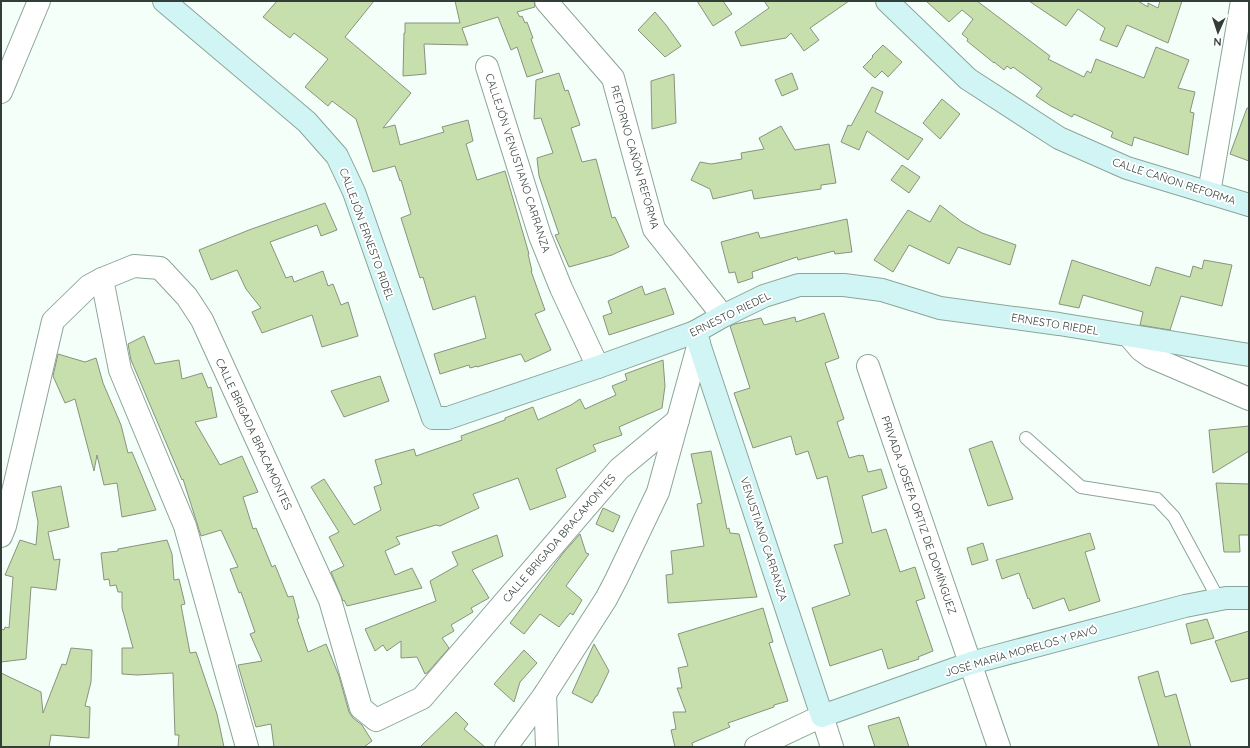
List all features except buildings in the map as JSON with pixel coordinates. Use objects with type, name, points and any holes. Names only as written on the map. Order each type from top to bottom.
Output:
[{"type":"street","points":[[1,92],[39,1]]},
{"type":"street","name":"CALLEJÓN ERNESTO RIDEL","points":[[164,1],[307,122],[337,156],[354,192],[433,418]]},
{"type":"street","name":"RETORNO CAÑÓN REFORMA","points":[[546,1],[613,78],[654,229],[723,316]]},
{"type":"street","name":"CALLE CAÑON REFORMA","points":[[887,1],[968,79],[1059,138],[1127,168],[1249,205]]},
{"type":"street","points":[[1209,193],[1242,1]]},
{"type":"street","name":"CALLEJÓN VENUSTIANO CARRANZA","points":[[487,68],[540,236],[561,288],[598,367]]},
{"type":"street","name":"CALLE BRIGADA BRACAMONTES","points":[[102,278],[134,266],[160,268],[187,297],[202,320],[330,600],[361,708],[376,720],[422,698],[619,469],[678,420]]},
{"type":"street","points":[[1,536],[5,526],[53,321],[89,286],[102,278],[120,370],[185,526],[247,747]]},
{"type":"street","name":"ERNESTO RIEDEL","points":[[433,418],[448,418],[598,367],[697,338],[723,316],[764,296],[799,285],[844,285],[882,290],[940,308],[1044,322],[1249,355]]},
{"type":"street","points":[[1129,336],[1141,350],[1151,357],[1249,399]]},
{"type":"street","points":[[506,747],[546,694],[606,599],[658,492],[678,420],[697,338]]},
{"type":"street","name":"VENUSTIANO CARRANZA","points":[[697,338],[832,747]]},
{"type":"street","name":"PRIVADA JOSEFA ORTIZ DE DOMÍNGUEZ","points":[[868,366],[999,747]]},
{"type":"street","name":"JOSÉ MARÍA MORELOS Y PAVÓ","points":[[756,747],[822,716],[971,663],[1185,606],[1219,600],[1249,598]]},
{"type":"street","points":[[546,694],[547,747]]},
{"type":"lane","points":[[1026,438],[1081,487],[1157,499],[1174,517],[1219,600]]}]
